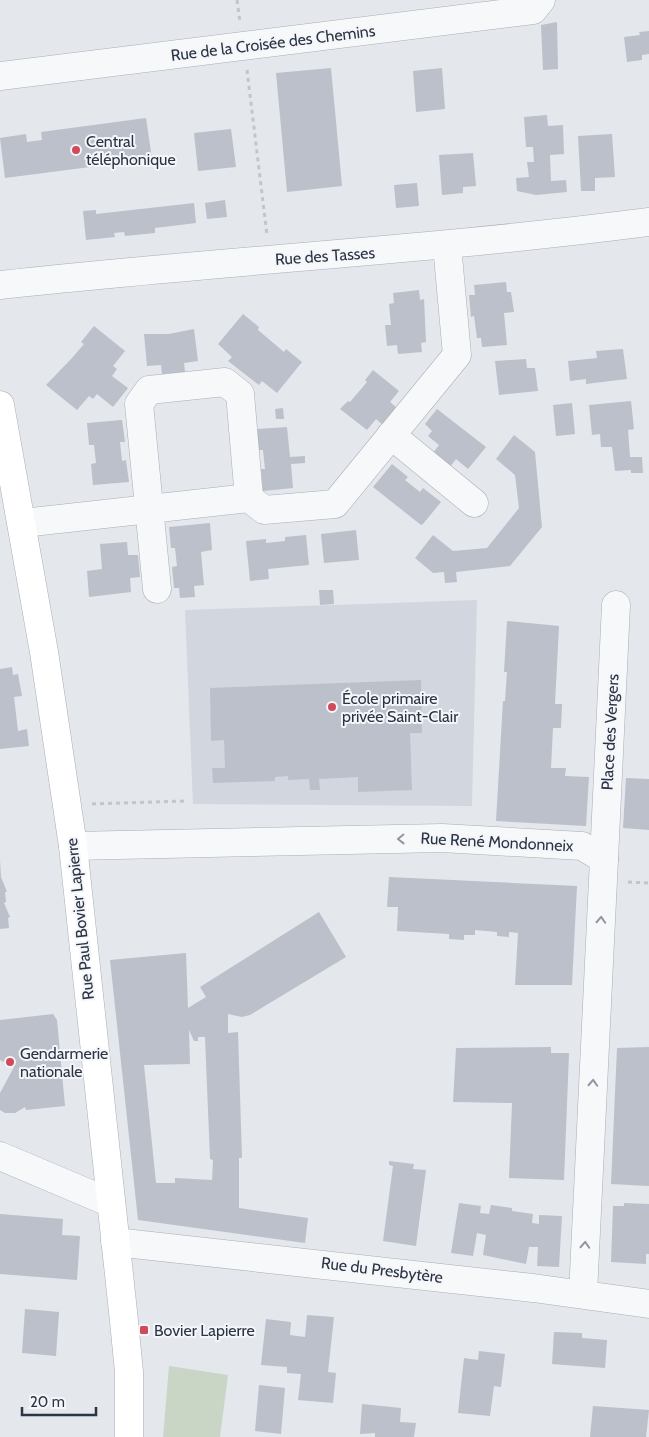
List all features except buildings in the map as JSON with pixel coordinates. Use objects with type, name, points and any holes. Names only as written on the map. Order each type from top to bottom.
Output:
[{"type":"main road","name":"Rue Paul Bovier Lapierre","points":[[0,405],[22,523],[67,806],[129,1372],[129,1437]]},
{"type":"street","name":"Rue de la Croisée des Chemins","points":[[0,76],[533,10],[541,0]]},
{"type":"street","name":"Rue des Tasses","points":[[0,285],[110,272],[447,244],[649,222]]},
{"type":"street","points":[[22,523],[249,498],[264,510],[335,504],[457,355],[447,244]]},
{"type":"street","points":[[157,589],[139,404],[149,390],[225,382],[240,394],[249,498]]},
{"type":"street","points":[[391,435],[474,503]]},
{"type":"street","name":"Place des Vergers","points":[[604,859],[616,605]]},
{"type":"street","name":"Rue René Mondonneix","points":[[72,846],[442,838],[582,846],[604,859]]},
{"type":"street","points":[[583,1294],[604,859]]},
{"type":"street","points":[[0,1156],[111,1203]]},
{"type":"street","name":"Rue du Presbytère","points":[[115,1242],[583,1294],[649,1304]]},
{"type":"path","points":[[244,46],[270,260]]},
{"type":"path","points":[[67,806],[186,801]]},
{"type":"shaded area","name":"École primaire privée Saint-Clair","points":[[477,600],[472,806],[193,804],[185,610]]},
{"type":"green space","points":[[169,1366],[228,1375],[220,1437],[163,1437]]},
{"type":"place","name":"Central téléphonique","points":[[76,150]]},
{"type":"place","name":"École primaire privée Saint-Clair","points":[[332,707]]},
{"type":"place","name":"Gendarmerie nationale","points":[[10,1062]]},
{"type":"place","name":"Bovier Lapierre","points":[[144,1330]]}]
